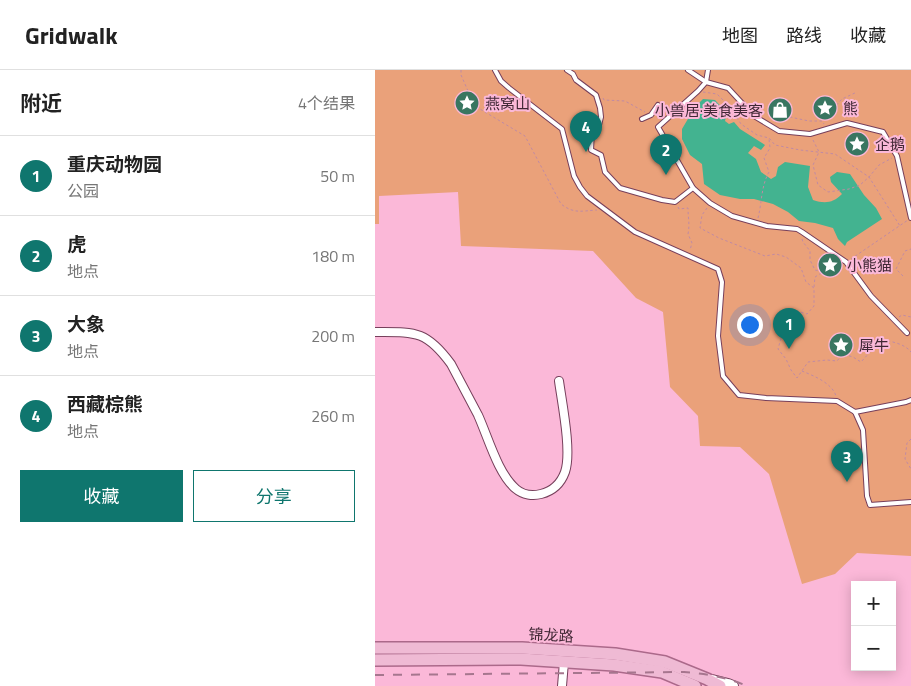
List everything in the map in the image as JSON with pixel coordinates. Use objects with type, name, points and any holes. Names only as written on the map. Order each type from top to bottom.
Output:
[{"type":"main road","name":"锦龙路","points":[[375,648],[522,648],[615,654],[665,662],[720,686]]},
{"type":"main road","name":"锦龙路","points":[[375,660],[521,659],[614,665],[662,672],[695,686]]},
{"type":"street","points":[[375,332],[405,332],[421,335],[445,356],[478,416],[504,474],[517,491],[533,496],[546,493],[559,484],[566,471],[566,434],[559,381]]},
{"type":"street","points":[[562,686],[564,662]]},
{"type":"street","points":[[707,679],[733,686]]},
{"type":"lane","points":[[495,70],[509,88],[562,128],[574,176],[587,196],[635,232],[718,269],[722,282],[718,336],[723,376],[739,395],[837,401],[855,412],[863,430],[867,496],[870,505],[911,502]]},
{"type":"lane","points":[[567,70],[573,74],[576,80],[596,95],[601,117],[599,125],[592,131],[591,150],[601,155],[605,172],[620,188],[675,202],[693,188]]},
{"type":"lane","points":[[688,70],[706,82],[728,88],[754,116],[779,132],[810,134],[847,123],[883,132],[897,156],[911,218]]},
{"type":"lane","points":[[707,70],[706,82],[658,127],[693,188],[710,203],[732,216],[767,226],[797,229],[802,232],[846,262],[871,296],[907,333]]},
{"type":"lane","points":[[642,119],[651,116],[658,105]]},
{"type":"lane","points":[[855,412],[911,400]]},
{"type":"path","points":[[461,70],[461,75],[472,100],[480,109],[525,136],[561,204],[568,210],[577,212],[605,210]]},
{"type":"path","points":[[697,91],[717,94],[730,107],[741,124],[757,134],[769,138],[775,145],[835,154],[869,177],[901,226]]},
{"type":"path","points":[[785,116],[809,121],[823,121],[842,99],[857,92]]},
{"type":"path","points":[[599,94],[604,100],[625,101],[651,116]]},
{"type":"path","points":[[823,121],[826,129]]},
{"type":"path","points":[[810,134],[819,152]]},
{"type":"path","points":[[756,223],[765,179],[769,172],[763,158],[770,148],[769,138]]},
{"type":"path","points":[[819,152],[813,165],[818,185],[828,192],[849,189],[860,185],[879,166],[897,156]]},
{"type":"path","points":[[675,202],[679,209],[688,208],[688,220],[691,224],[688,234],[692,243],[688,256]]},
{"type":"path","points":[[710,203],[703,215],[700,228],[719,238],[765,256],[776,254],[786,257],[801,268],[807,282],[814,288]]},
{"type":"path","points":[[846,262],[911,218]]},
{"type":"path","points":[[802,232],[803,242],[810,251],[810,260],[815,270],[823,272],[815,277],[814,306],[807,314],[797,311],[790,316],[784,328],[778,349],[797,378],[808,362],[837,361],[843,354],[861,362],[881,340],[891,341],[909,349],[911,352]]},
{"type":"path","points":[[903,276],[896,269],[905,251],[911,249]]},
{"type":"path","points":[[893,319],[902,315],[911,317]]},
{"type":"path","points":[[802,371],[817,378],[834,390],[837,401]]},
{"type":"path","points":[[911,439],[907,443],[905,459],[911,469]]},
{"type":"shaded area","points":[[375,70],[911,70],[911,556],[857,553],[835,574],[802,584],[769,474],[740,447],[700,446],[698,416],[670,387],[663,312],[636,298],[593,251],[461,246],[458,192],[379,196],[379,224],[375,224]]},
{"type":"shaded area","points":[[703,99],[715,100],[727,113],[725,121],[729,124],[734,122],[740,129],[765,145],[761,150],[754,146],[748,153],[756,159],[761,172],[771,179],[776,176],[778,167],[785,162],[810,166],[808,187],[813,200],[825,202],[832,201],[842,194],[831,182],[830,177],[837,172],[850,174],[882,219],[847,242],[845,246],[838,239],[833,228],[799,221],[788,212],[773,204],[754,199],[740,199],[720,195],[704,184],[702,164],[690,155],[682,139],[682,129],[695,107]]},
{"type":"railway","points":[[375,675],[684,672],[716,676],[747,686]]},
{"type":"place","name":"燕窝山","points":[[467,103]]},
{"type":"place","name":"熊","points":[[825,108]]},
{"type":"place","name":"小兽居·美食美客","points":[[780,110]]},
{"type":"place","name":"企鹅","points":[[857,144]]},
{"type":"place","name":"西藏棕熊","points":[[586,152]]},
{"type":"place","name":"虎","points":[[666,175]]},
{"type":"place","name":"小熊猫","points":[[830,265]]},
{"type":"place","name":"犀牛","points":[[841,345]]},
{"type":"place","name":"重庆动物园","points":[[789,349]]},
{"type":"place","name":"大象","points":[[847,482]]}]
